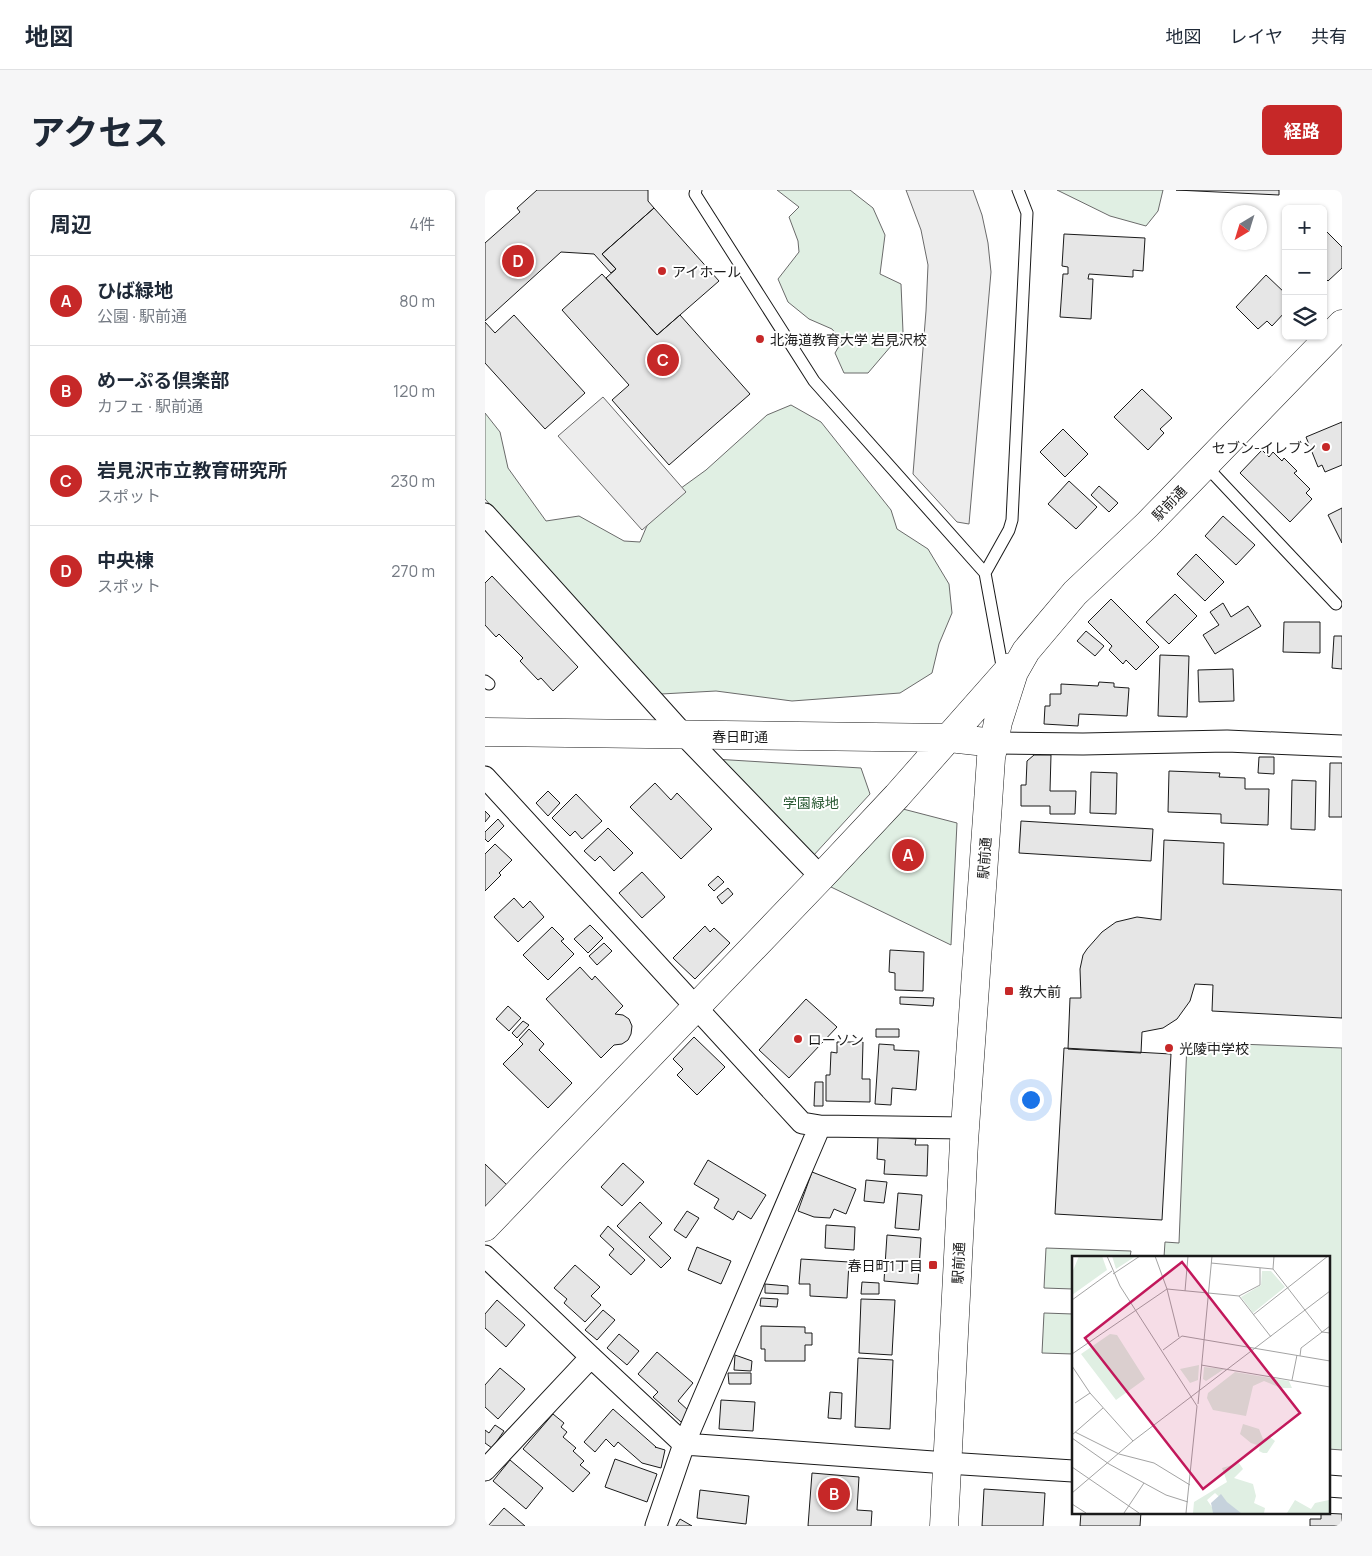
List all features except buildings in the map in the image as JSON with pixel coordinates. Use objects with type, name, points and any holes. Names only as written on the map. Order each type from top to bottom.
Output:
[{"type":"street","name":"駅前通","points":[[944,1526],[965,1128],[991,758],[1008,688],[1014,672],[1026,651],[1075,593],[1147,525],[1342,324]]},
{"type":"street","points":[[485,514],[684,736],[821,877]]},
{"type":"street","points":[[485,1227],[821,877],[1026,651]]},
{"type":"street","name":"春日町通","points":[[485,732],[949,738],[995,743]]},
{"type":"street","points":[[995,743],[1083,744],[1227,741],[1342,746]]},
{"type":"street","points":[[485,777],[802,1123],[820,1126],[965,1128]]},
{"type":"street","points":[[656,1526],[684,1444],[820,1126]]},
{"type":"street","points":[[485,1256],[684,1444],[1072,1471]]},
{"type":"street","points":[[485,1470],[591,1358]]},
{"type":"street","points":[[1329,1486],[1342,1487]]},
{"type":"lane","points":[[696,190],[695,194],[814,382],[985,573],[1004,675]]},
{"type":"lane","points":[[985,573],[1009,530],[1012,520],[1027,213],[1018,190]]},
{"type":"lane","points":[[1205,465],[1336,604]]},
{"type":"green space","points":[[777,190],[850,190],[873,208],[885,235],[880,274],[901,284],[903,332],[868,373],[844,373],[835,353],[842,341],[832,329],[809,319],[788,302],[778,279],[799,252],[798,241],[789,217],[799,207]]},
{"type":"green space","points":[[1057,190],[1163,190],[1158,211],[1146,226],[1110,216]]},
{"type":"green space","points":[[791,405],[821,422],[891,510],[897,529],[928,549],[949,584],[952,613],[939,644],[932,673],[900,693],[792,701],[716,691],[661,694],[485,499],[485,413],[500,432],[508,468],[546,521],[579,516],[624,541],[640,542],[655,507],[706,470],[767,415]]},
{"type":"green space","name":"学園緑地","points":[[714,759],[861,768],[870,794],[813,856]]},
{"type":"green space","points":[[903,809],[957,823],[951,945],[831,887]]},
{"type":"green space","points":[[1187,1042],[1342,1048],[1342,1450],[1329,1449],[1329,1256],[1164,1256],[1165,1242],[1179,1243]]},
{"type":"green space","points":[[1046,1248],[1131,1251],[1130,1256],[1072,1256],[1072,1289],[1044,1288]]},
{"type":"green space","points":[[1044,1313],[1072,1314],[1072,1354],[1042,1353]]},
{"type":"shaded area","points":[[906,190],[973,190],[982,215],[988,243],[991,272],[969,524],[957,522],[913,474],[928,265],[921,230]]},
{"type":"shaded area","points":[[603,397],[686,492],[642,530],[558,436]]},
{"type":"place","name":"中央棟","points":[[518,261]]},
{"type":"place","name":"アイホール","points":[[662,271]]},
{"type":"place","name":"北海道教育大学 岩見沢校","points":[[760,339]]},
{"type":"place","name":"岩見沢市立教育研究所","points":[[663,360]]},
{"type":"place","name":"セブン-イレブン","points":[[1326,447]]},
{"type":"place","name":"ひば緑地","points":[[908,855]]},
{"type":"place","name":"教大前","points":[[1009,991]]},
{"type":"place","name":"ローソン","points":[[798,1039]]},
{"type":"place","name":"光陵中学校","points":[[1169,1048]]},
{"type":"place","name":"春日町1丁目","points":[[933,1265]]},
{"type":"place","name":"めーぷる倶楽部","points":[[834,1494]]}]
